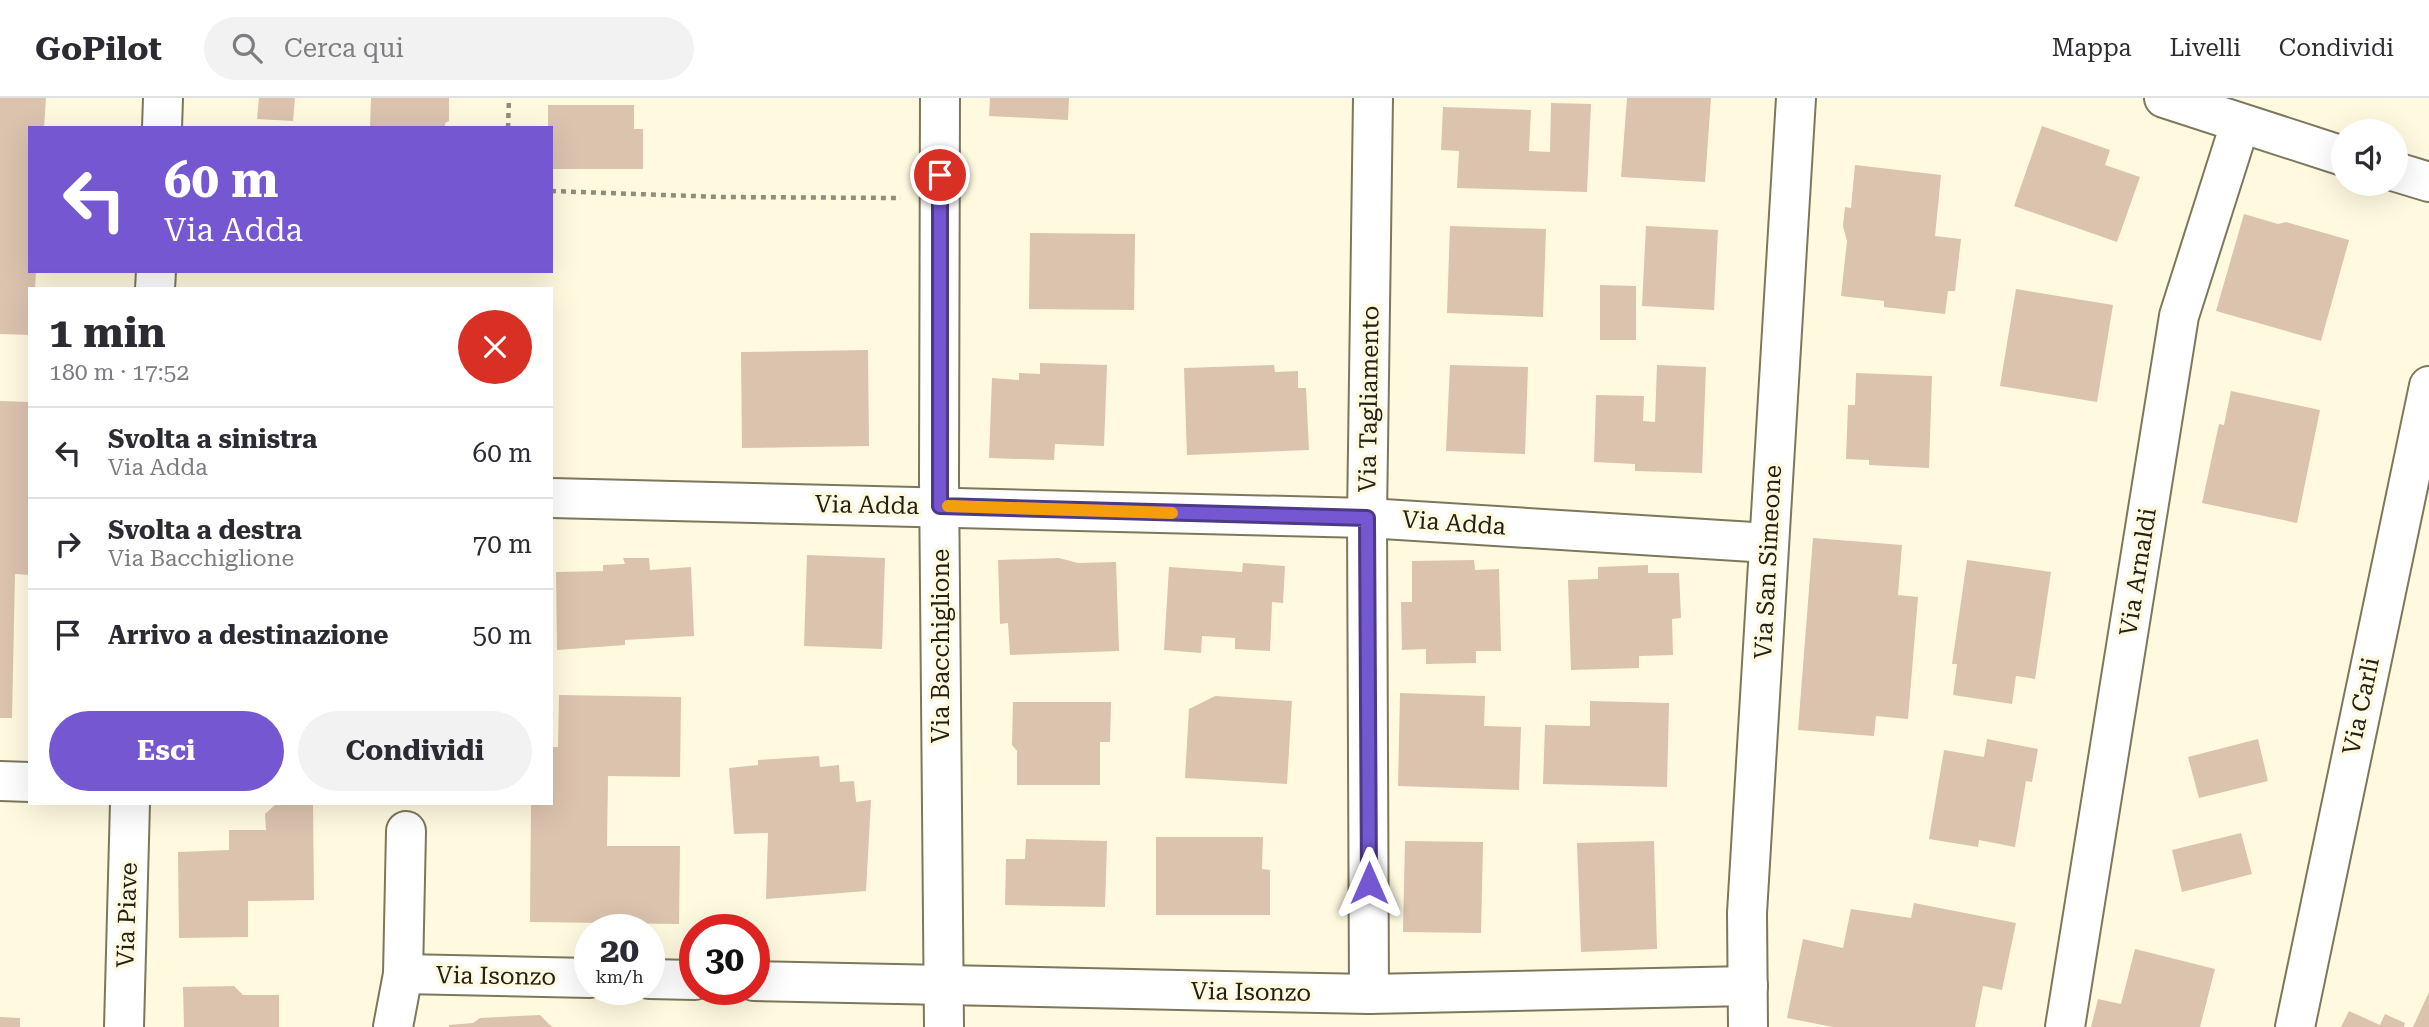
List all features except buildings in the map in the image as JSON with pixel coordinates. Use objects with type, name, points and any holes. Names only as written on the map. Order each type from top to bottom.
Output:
[{"type":"street","points":[[162,126],[163,98]]},
{"type":"street","name":"Via Bacchiglione","points":[[940,98],[944,1027]]},
{"type":"street","name":"Via Tagliamento","points":[[1369,994],[1367,518],[1373,98]]},
{"type":"street","name":"Via San Simeone","points":[[1748,1027],[1747,913],[1796,98]]},
{"type":"street","points":[[2164,98],[2331,152]]},
{"type":"street","name":"Via Arnaldi","points":[[2065,1027],[2179,316],[2240,124]]},
{"type":"street","points":[[2408,176],[2429,182]]},
{"type":"street","name":"Via Carli","points":[[2295,1027],[2429,386]]},
{"type":"street","name":"Via Adda","points":[[553,498],[1367,518],[1769,543]]},
{"type":"street","points":[[0,781],[28,782]]},
{"type":"street","name":"Via Piave","points":[[124,1027],[130,805]]},
{"type":"street","name":"Via Isonzo","points":[[393,1027],[403,974],[406,831]]},
{"type":"street","name":"Via Isonzo","points":[[403,974],[574,978]]},
{"type":"street","name":"Via Isonzo","points":[[770,981],[1369,994],[1748,986]]},
{"type":"path","points":[[508,126],[509,98]]},
{"type":"path","points":[[553,191],[721,197],[909,198]]},
{"type":"slow traffic","points":[[948,506],[1172,513]]},
{"type":"route","points":[[940,175],[940,506],[1367,518],[1369,883]]}]
